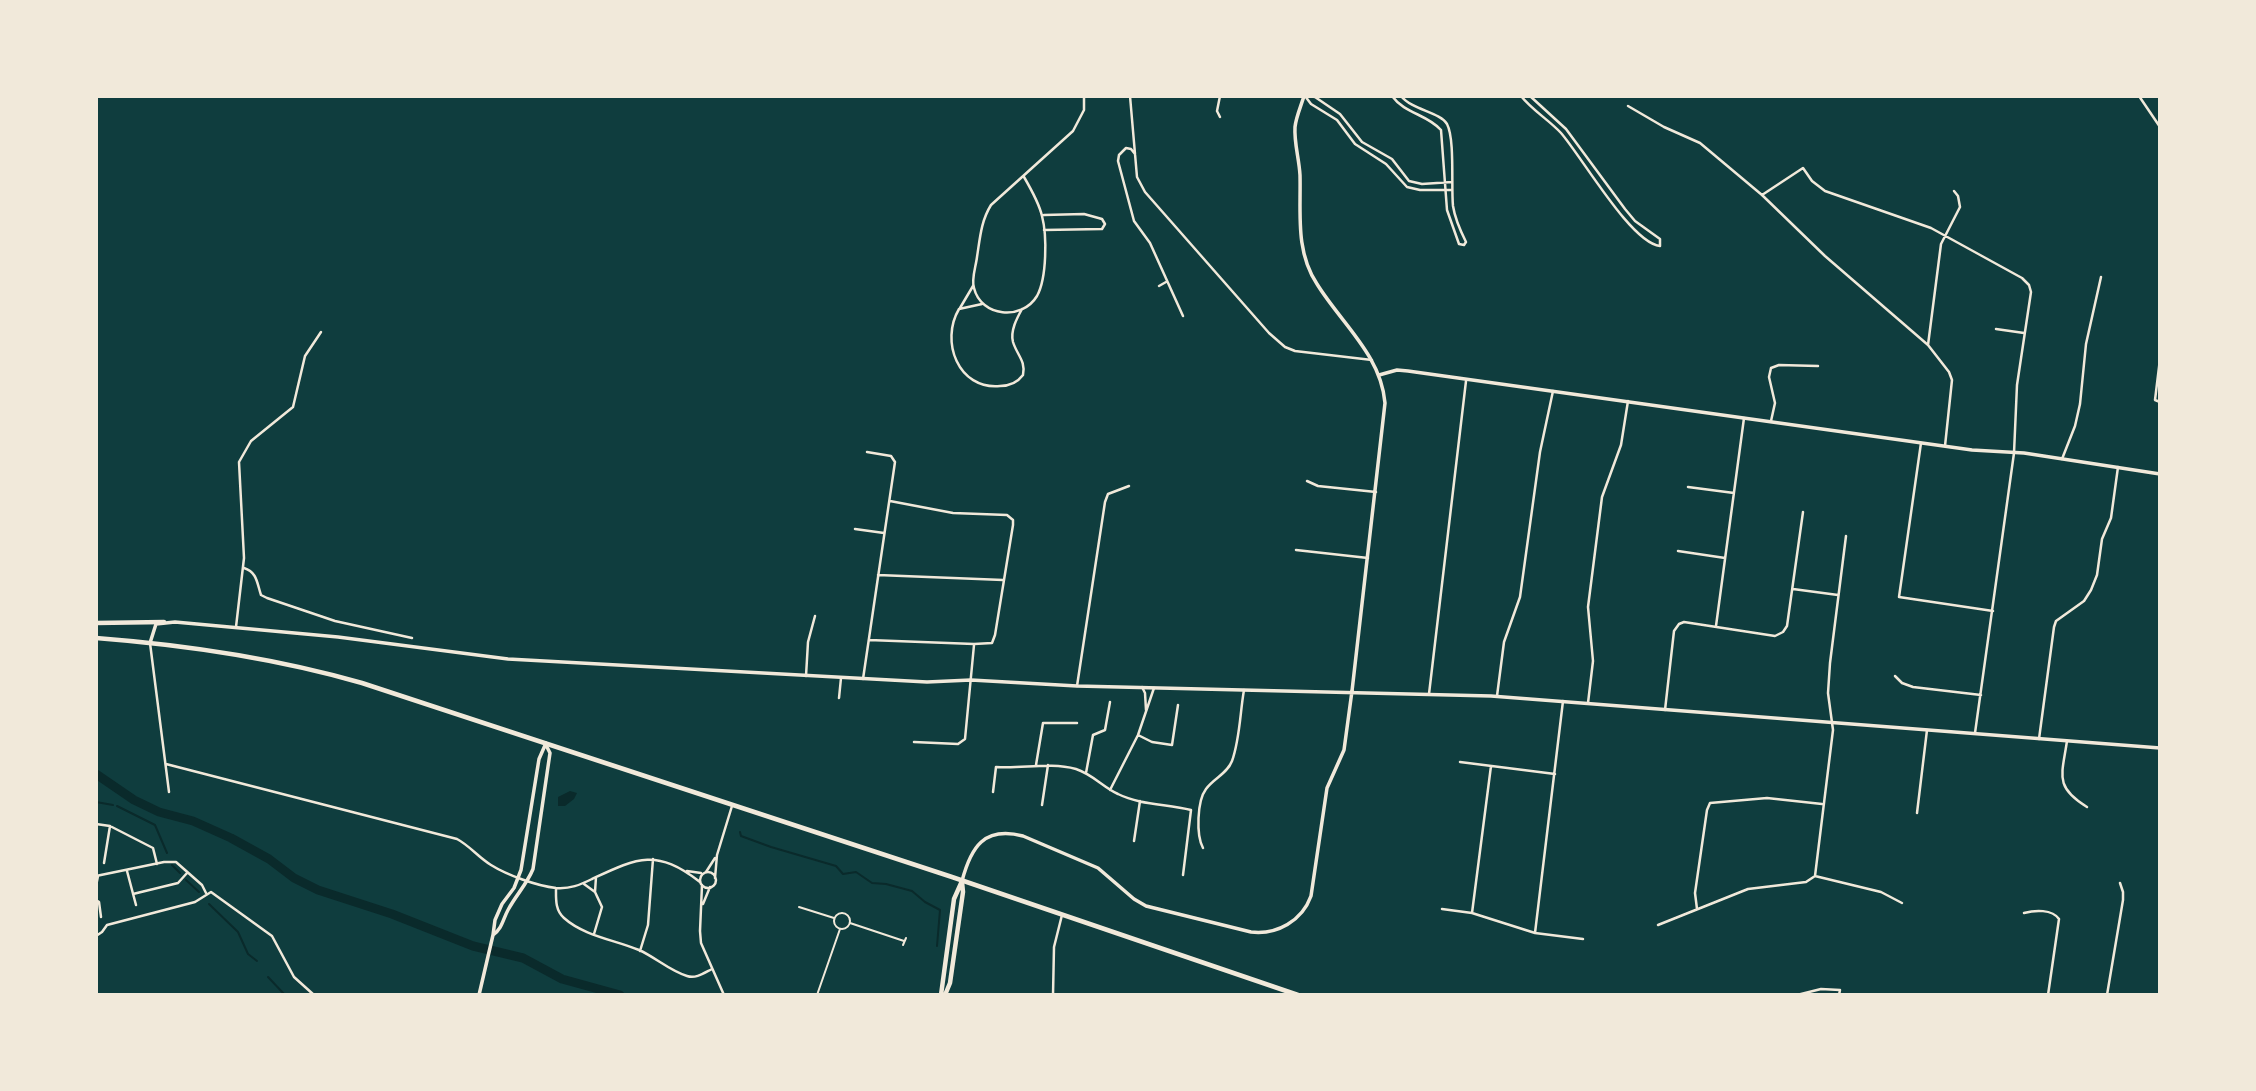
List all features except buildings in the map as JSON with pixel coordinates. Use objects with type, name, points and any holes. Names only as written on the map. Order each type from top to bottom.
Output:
[{"type":"main road","points":[[943,995],[954,898],[970,856],[979,843],[992,835],[1010,833],[1023,836],[1098,868],[1134,899],[1152,909],[1257,932],[1278,930],[1293,921],[1304,911],[1311,896],[1327,788],[1346,744],[1385,409],[1379,375],[1372,360],[1315,282],[1305,260],[1300,238],[1299,167],[1294,142],[1296,123],[1306,96]]},
{"type":"main road","points":[[1379,375],[1402,370],[2160,474]]},
{"type":"main road","points":[[150,643],[153,627],[164,622]]},
{"type":"main road","points":[[96,623],[164,622],[236,627],[491,657],[841,678],[1497,696],[2160,748]]},
{"type":"main road","points":[[96,638],[246,656],[329,674],[962,881],[1298,995]]},
{"type":"main road","points":[[478,995],[498,912],[523,878],[539,759],[546,744]]},
{"type":"main road","points":[[494,935],[498,932],[536,853],[550,753],[546,744]]},
{"type":"street","points":[[1022,309],[1012,336],[1024,364],[1023,375],[1015,383],[992,387],[979,385],[966,376],[951,345],[950,331],[973,286],[983,221],[991,205],[1073,131],[1082,116],[1084,96]]},
{"type":"street","points":[[1130,96],[1137,177],[1145,192],[1280,343],[1295,351],[1372,360]]},
{"type":"street","points":[[1220,96],[1217,111],[1220,117]]},
{"type":"street","points":[[1306,96],[1315,97],[1340,114],[1362,142],[1392,159],[1409,181],[1422,184],[1452,182]]},
{"type":"street","points":[[1306,96],[1311,104],[1336,120],[1354,144],[1392,169],[1407,187],[1420,190],[1452,190]]},
{"type":"street","points":[[1392,96],[1406,110],[1432,122],[1441,130],[1450,224],[1459,244],[1463,246],[1466,242],[1455,214],[1451,144],[1447,124],[1440,118],[1411,106],[1401,96]]},
{"type":"street","points":[[1521,96],[1562,135],[1631,227],[1653,244],[1660,246],[1660,239],[1635,221],[1566,129],[1530,96]]},
{"type":"street","points":[[2139,96],[2160,127]]},
{"type":"street","points":[[1534,109],[1539,104]]},
{"type":"street","points":[[1628,106],[1664,127],[1700,142],[1928,345],[1952,380],[1945,446]]},
{"type":"street","points":[[1135,154],[1126,148],[1119,155],[1118,161],[1134,221],[1150,243],[1183,316]]},
{"type":"street","points":[[1762,195],[1803,168],[1812,181],[1825,191],[1931,228],[2022,278],[2031,289],[2017,385],[2014,453],[1975,734]]},
{"type":"street","points":[[973,286],[982,304],[1000,313],[1022,309],[1034,300],[1041,284],[1044,230],[1042,215],[1024,177]]},
{"type":"street","points":[[1928,345],[1941,244],[1960,207],[1954,191]]},
{"type":"street","points":[[1042,215],[1092,215],[1105,223],[1102,229],[1044,230]]},
{"type":"street","points":[[2062,459],[2076,426],[2086,344],[2101,277]]},
{"type":"street","points":[[1159,286],[1167,282]]},
{"type":"street","points":[[959,309],[982,304]]},
{"type":"street","points":[[1996,329],[2024,334]]},
{"type":"street","points":[[236,627],[242,567],[243,519],[239,462],[251,441],[293,407],[305,356],[321,332]]},
{"type":"street","points":[[2160,359],[2155,400],[2160,402]]},
{"type":"street","points":[[1771,421],[1774,398],[1769,372],[1771,368],[1779,365],[1818,366]]},
{"type":"street","points":[[1429,694],[1466,379]]},
{"type":"street","points":[[1497,696],[1504,642],[1520,597],[1541,452],[1553,391]]},
{"type":"street","points":[[1588,703],[1593,662],[1588,607],[1602,497],[1621,445],[1628,401]]},
{"type":"street","points":[[1716,626],[1744,418]]},
{"type":"street","points":[[1921,443],[1899,597],[1993,611]]},
{"type":"street","points":[[863,679],[895,462],[891,456],[867,452]]},
{"type":"street","points":[[2039,739],[2054,627],[2056,621],[2084,601],[2097,575],[2102,539],[2111,518],[2118,467]]},
{"type":"street","points":[[1307,481],[1318,486],[1376,492]]},
{"type":"street","points":[[1077,686],[1105,502],[1108,494],[1129,486]]},
{"type":"street","points":[[1688,486],[1734,493]]},
{"type":"street","points":[[869,640],[992,643],[1013,525],[1010,517],[953,513],[890,501]]},
{"type":"street","points":[[1665,710],[1676,626],[1684,622],[1775,636],[1783,632],[1787,626],[1793,589],[1802,512]]},
{"type":"street","points":[[855,528],[884,533]]},
{"type":"street","points":[[1815,876],[1833,730],[1828,678],[1846,536]]},
{"type":"street","points":[[1296,550],[1368,558]]},
{"type":"street","points":[[1678,551],[1725,558]]},
{"type":"street","points":[[242,567],[255,575],[261,595],[267,598],[335,621],[412,638]]},
{"type":"street","points":[[878,575],[1003,580]]},
{"type":"street","points":[[1793,589],[1838,595]]},
{"type":"street","points":[[806,676],[808,642],[815,616]]},
{"type":"street","points":[[150,643],[169,792]]},
{"type":"street","points":[[914,742],[958,744],[965,739],[974,644]]},
{"type":"street","points":[[1895,676],[1902,683],[1913,687],[1981,695]]},
{"type":"street","points":[[839,698],[841,678]]},
{"type":"street","points":[[1142,687],[1146,710]]},
{"type":"street","points":[[1110,790],[1139,735],[1154,687]]},
{"type":"street","points":[[1203,848],[1198,828],[1203,796],[1209,786],[1226,771],[1233,759],[1244,690]]},
{"type":"street","points":[[1535,933],[1563,701]]},
{"type":"street","points":[[1086,774],[1093,735],[1105,730],[1110,702]]},
{"type":"street","points":[[1139,735],[1152,742],[1172,745],[1178,705]]},
{"type":"street","points":[[1036,765],[1043,723],[1077,723]]},
{"type":"street","points":[[1917,813],[1927,730]]},
{"type":"street","points":[[2067,741],[2063,783],[2066,792],[2087,807]]},
{"type":"street","points":[[1460,762],[1555,774]]},
{"type":"street","points":[[166,764],[457,839],[489,864],[556,888],[571,888],[633,860],[653,859],[684,871],[710,887]]},
{"type":"street","points":[[1042,805],[1048,765]]},
{"type":"street","points":[[993,792],[996,766],[1018,768],[1048,765],[1075,769],[1110,790],[1140,801],[1192,811],[1183,874]]},
{"type":"street","points":[[1472,913],[1491,766]]},
{"type":"street","points":[[1697,909],[1695,893],[1706,810],[1710,803],[1767,798],[1823,804]]},
{"type":"street","points":[[1134,841],[1140,801]]},
{"type":"street","points":[[701,907],[710,887],[715,884],[717,855],[732,806]]},
{"type":"street","points":[[96,824],[110,826],[153,848],[157,864]]},
{"type":"street","points":[[104,863],[110,826]]},
{"type":"street","points":[[717,855],[701,883],[701,943],[724,995]]},
{"type":"street","points":[[640,951],[648,925],[653,859]]},
{"type":"street","points":[[96,886],[97,876],[176,862],[208,893],[272,936],[294,978],[314,995]]},
{"type":"street","points":[[127,871],[136,905]]},
{"type":"street","points":[[684,871],[712,873],[715,878]]},
{"type":"street","points":[[133,894],[178,883],[187,873]]},
{"type":"street","points":[[1658,925],[1748,889],[1806,881],[1815,876],[1881,891],[1902,903]]},
{"type":"street","points":[[595,892],[596,877]]},
{"type":"street","points":[[583,883],[595,892],[602,907],[594,934]]},
{"type":"street","points":[[2107,995],[2123,900],[2120,883]]},
{"type":"street","points":[[556,888],[555,902],[564,918],[594,934],[640,951],[686,976],[696,977],[712,969]]},
{"type":"street","points":[[96,936],[107,925],[195,902],[208,893]]},
{"type":"street","points":[[96,900],[99,902],[101,917]]},
{"type":"street","points":[[799,907],[834,918]]},
{"type":"street","points":[[1442,909],[1472,913],[1535,933],[1583,939]]},
{"type":"street","points":[[2024,913],[2052,912],[2057,916],[2059,923],[2048,995]]},
{"type":"street","points":[[834,918],[837,914],[844,913],[848,915],[850,923]]},
{"type":"street","points":[[1053,995],[1054,947],[1062,915]]},
{"type":"street","points":[[834,918],[840,929]]},
{"type":"street","points":[[840,929],[848,927],[850,923]]},
{"type":"street","points":[[850,923],[905,939],[903,945]]},
{"type":"street","points":[[817,995],[840,929]]},
{"type":"street","points":[[1797,995],[1821,989],[1840,990],[1839,995]]},
{"type":"water","points":[[570,791],[577,793],[574,799],[565,806],[558,806],[558,797]]},
{"type":"waterway","points":[[96,774],[134,800],[159,812],[193,821],[231,838],[318,890],[392,914],[473,946],[523,958],[562,979],[620,995]]},
{"type":"waterway","points":[[96,802],[113,805]]},
{"type":"waterway","points":[[117,806],[155,825],[167,853]]},
{"type":"waterway","points":[[740,832],[741,836],[771,847],[836,866],[843,874],[856,872],[872,883],[912,891],[940,910],[937,946]]},
{"type":"waterway","points":[[172,865],[180,873]]},
{"type":"waterway","points":[[186,880],[199,892]]},
{"type":"waterway","points":[[209,904],[238,932],[248,954],[257,961]]},
{"type":"waterway","points":[[268,977],[285,995]]}]
